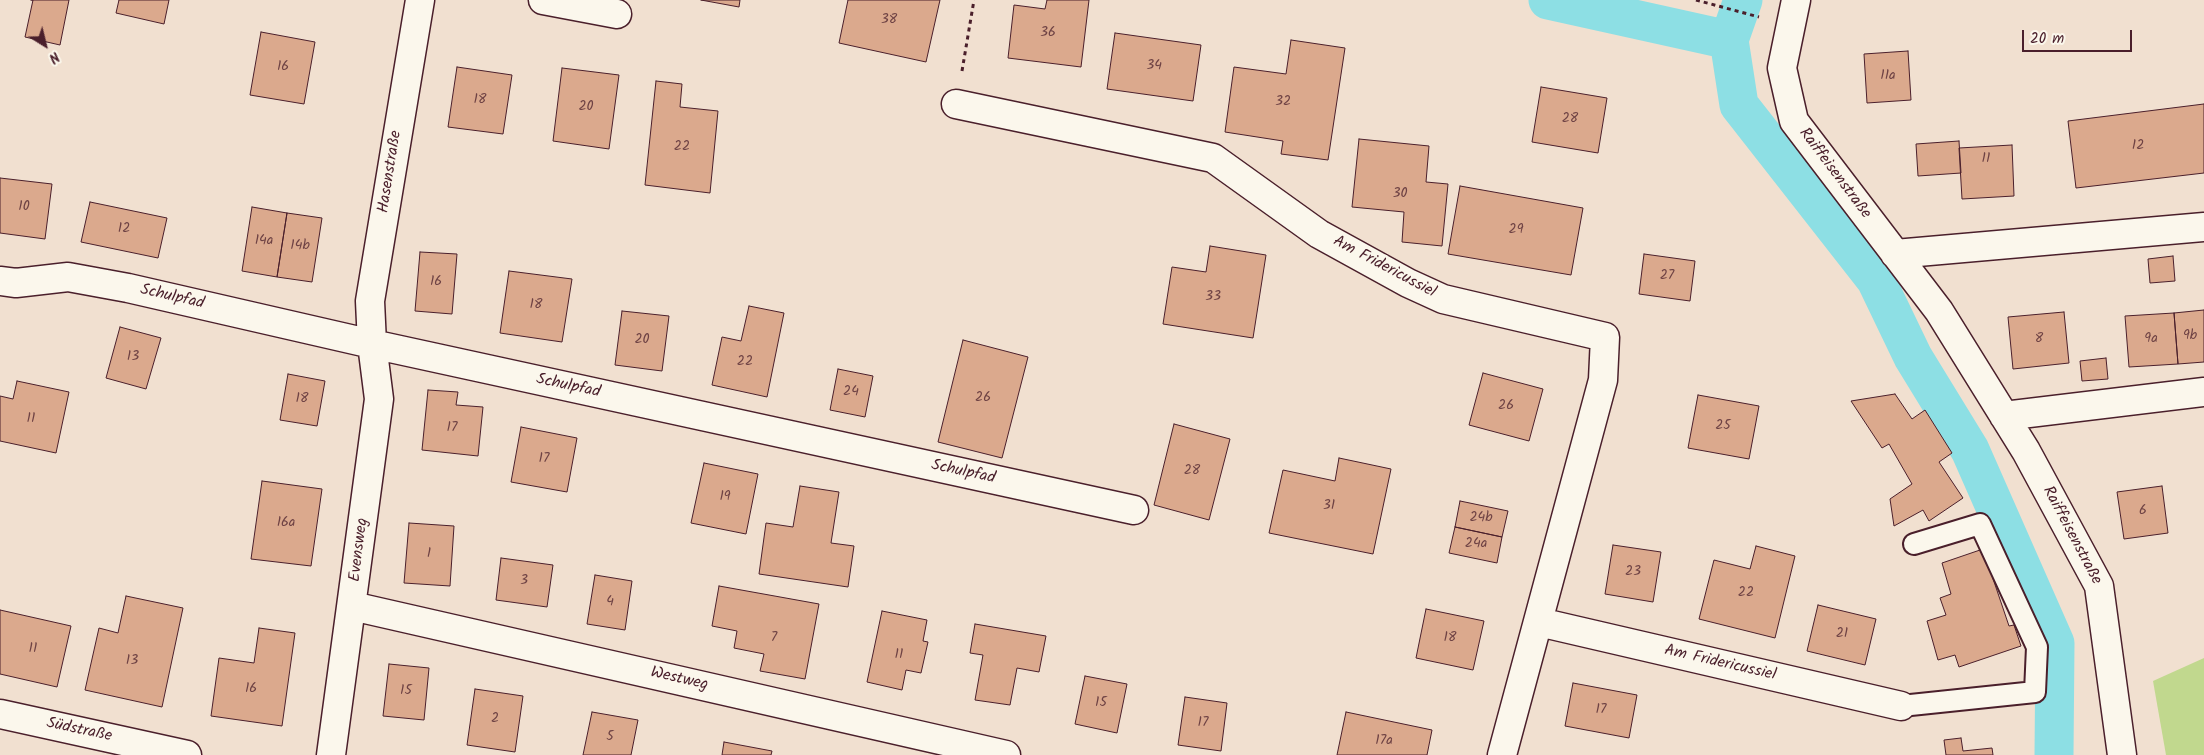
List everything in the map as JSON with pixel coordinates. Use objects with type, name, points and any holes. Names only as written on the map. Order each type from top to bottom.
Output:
[{"type":"street","name":"Hasenstraße","points":[[372,344],[370,301],[420,0]]},
{"type":"street","points":[[544,0],[617,14]]},
{"type":"street","name":"Raiffeisenstraße","points":[[1796,0],[1789,26],[1782,68],[1794,121],[1939,311],[2026,451],[2099,586],[2122,755]]},
{"type":"street","name":"Am Fridericussiel","points":[[956,104],[1213,158],[1320,234],[1408,283],[1443,299],[1605,337],[1603,380],[1502,755]]},
{"type":"street","points":[[1895,254],[2204,227]]},
{"type":"street","name":"Schulpfad","points":[[0,282],[16,283],[68,277],[128,288],[372,344],[1134,510]]},
{"type":"street","name":"Evensweg","points":[[331,755],[379,399],[372,344]]},
{"type":"street","points":[[2004,416],[2204,392]]},
{"type":"street","name":"Westweg","points":[[352,606],[1006,755]]},
{"type":"street","name":"Am Fridericussiel","points":[[1539,622],[1901,706]]},
{"type":"street","name":"Südstraße","points":[[0,714],[187,755]]},
{"type":"lane","points":[[1901,706],[2035,692],[2037,647],[1980,524],[1914,544]]},
{"type":"path","points":[[956,104],[974,0]]},
{"type":"path","points":[[1696,0],[1789,26]]},
{"type":"green space","points":[[2204,658],[2204,755],[2166,755],[2153,681]]},
{"type":"building","points":[[33,0],[69,0],[60,45],[25,37]]},
{"type":"building","points":[[119,0],[169,0],[164,24],[116,13]]},
{"type":"building","points":[[701,0],[740,0],[739,7]]},
{"type":"building","points":[[848,0],[940,0],[926,62],[839,43]]},
{"type":"building","points":[[1047,0],[1089,0],[1081,67],[1008,58],[1014,5],[1045,9]]},
{"type":"building","points":[[261,32],[315,42],[304,104],[250,95]]},
{"type":"building","points":[[1115,33],[1201,45],[1193,101],[1107,89]]},
{"type":"building","points":[[1291,40],[1345,48],[1328,160],[1281,154],[1283,141],[1225,132],[1234,67],[1286,74]]},
{"type":"building","points":[[1908,51],[1911,100],[1867,103],[1864,54]]},
{"type":"building","points":[[457,67],[512,75],[503,134],[448,127]]},
{"type":"building","points":[[562,68],[619,75],[609,149],[553,141]]},
{"type":"building","points":[[656,81],[682,84],[680,107],[718,111],[710,193],[645,185]]},
{"type":"building","points":[[1541,87],[1607,98],[1598,153],[1532,142]]},
{"type":"building","points":[[2204,104],[2204,173],[2076,188],[2068,121]]},
{"type":"building","points":[[1359,139],[1429,146],[1426,182],[1448,184],[1442,246],[1402,242],[1404,212],[1352,207]]},
{"type":"building","points":[[1959,141],[1961,173],[1918,176],[1916,144]]},
{"type":"building","points":[[2012,145],[2014,196],[1962,199],[1959,148]]},
{"type":"building","points":[[0,178],[52,184],[45,239],[0,233]]},
{"type":"building","points":[[1460,186],[1583,208],[1571,275],[1448,254]]},
{"type":"building","points":[[90,202],[167,218],[158,258],[81,242]]},
{"type":"building","points":[[252,207],[287,213],[277,277],[242,271]]},
{"type":"building","points":[[287,213],[322,218],[312,282],[277,277]]},
{"type":"building","points":[[1210,246],[1266,255],[1253,338],[1163,324],[1172,267],[1206,272]]},
{"type":"building","points":[[420,252],[457,254],[452,314],[415,311]]},
{"type":"building","points":[[1644,254],[1695,261],[1690,301],[1639,294]]},
{"type":"building","points":[[2173,256],[2175,281],[2150,283],[2148,259]]},
{"type":"building","points":[[509,271],[572,279],[562,342],[500,333]]},
{"type":"building","points":[[749,306],[784,313],[767,397],[712,385],[722,337],[741,341]]},
{"type":"building","points":[[2204,310],[2204,362],[2178,364],[2174,313]]},
{"type":"building","points":[[622,311],[669,316],[662,371],[615,365]]},
{"type":"building","points":[[2064,312],[2069,363],[2013,369],[2008,317]]},
{"type":"building","points":[[2174,313],[2178,364],[2129,367],[2125,316]]},
{"type":"building","points":[[120,327],[161,338],[146,389],[106,378]]},
{"type":"building","points":[[963,340],[1028,357],[1002,458],[938,442]]},
{"type":"building","points":[[2106,358],[2108,379],[2082,381],[2080,361]]},
{"type":"building","points":[[838,369],[873,376],[865,417],[830,410]]},
{"type":"building","points":[[1483,373],[1543,389],[1529,441],[1469,425]]},
{"type":"building","points":[[288,374],[325,381],[317,426],[280,420]]},
{"type":"building","points":[[17,381],[69,392],[56,453],[0,441],[0,396],[13,399]]},
{"type":"building","points":[[428,390],[458,392],[456,405],[483,407],[478,456],[422,450]]},
{"type":"building","points":[[1895,394],[1912,419],[1925,410],[1952,453],[1939,462],[1963,498],[1929,521],[1923,510],[1894,526],[1890,499],[1912,484],[1889,444],[1882,448],[1851,401]]},
{"type":"building","points":[[1698,395],[1759,406],[1749,459],[1688,448]]},
{"type":"building","points":[[1174,424],[1230,439],[1209,520],[1154,505]]},
{"type":"building","points":[[521,427],[577,438],[567,492],[511,482]]},
{"type":"building","points":[[1339,458],[1391,469],[1373,554],[1269,533],[1283,470],[1335,481]]},
{"type":"building","points":[[704,463],[758,474],[746,534],[691,523]]},
{"type":"building","points":[[262,481],[322,489],[311,566],[251,559]]},
{"type":"building","points":[[800,486],[839,492],[831,543],[854,546],[848,587],[759,574],[766,523],[793,527]]},
{"type":"building","points":[[2162,486],[2168,533],[2124,539],[2117,492]]},
{"type":"building","points":[[1460,501],[1508,511],[1502,537],[1455,527]]},
{"type":"building","points":[[409,523],[454,526],[450,586],[404,583]]},
{"type":"building","points":[[1455,527],[1502,537],[1497,563],[1449,553]]},
{"type":"building","points":[[1613,545],[1661,552],[1653,602],[1605,594]]},
{"type":"building","points":[[1756,546],[1795,556],[1775,638],[1699,619],[1714,560],[1750,569]]},
{"type":"building","points":[[1983,549],[2009,626],[2014,625],[2021,646],[1959,667],[1955,655],[1938,660],[1927,621],[1946,615],[1940,598],[1951,594],[1942,563]]},
{"type":"building","points":[[501,558],[553,565],[547,607],[496,600]]},
{"type":"building","points":[[595,575],[632,581],[625,630],[587,624]]},
{"type":"building","points":[[719,586],[819,604],[805,679],[760,671],[764,654],[734,648],[737,631],[712,626]]},
{"type":"building","points":[[126,596],[183,608],[162,707],[85,690],[99,628],[118,633]]},
{"type":"building","points":[[1818,605],[1876,619],[1865,665],[1807,651]]},
{"type":"building","points":[[1426,609],[1484,621],[1473,670],[1416,658]]},
{"type":"building","points":[[0,610],[71,626],[57,687],[0,674]]},
{"type":"building","points":[[882,611],[927,620],[923,641],[928,642],[921,673],[906,670],[902,690],[867,682]]},
{"type":"building","points":[[975,624],[1046,636],[1039,672],[1017,668],[1010,705],[975,700],[983,655],[970,653]]},
{"type":"building","points":[[259,628],[295,633],[282,726],[211,716],[219,658],[254,663]]},
{"type":"building","points":[[389,664],[429,668],[424,720],[383,716]]},
{"type":"building","points":[[1085,676],[1127,684],[1117,733],[1075,724]]},
{"type":"building","points":[[1573,683],[1637,695],[1629,738],[1565,726]]},
{"type":"building","points":[[475,689],[523,696],[515,752],[467,745]]},
{"type":"building","points":[[1185,697],[1227,703],[1221,751],[1178,745]]},
{"type":"building","points":[[592,712],[638,720],[631,755],[583,755]]},
{"type":"building","points":[[1346,712],[1432,730],[1427,755],[1337,755]]},
{"type":"building","points":[[1961,738],[1963,751],[1992,748],[1993,755],[1946,755],[1944,740]]},
{"type":"building","points":[[724,742],[772,751],[771,755],[722,755]]},
{"type":"waterway","points":[[1548,0],[1729,40],[1743,0]]},
{"type":"waterway","points":[[1729,40],[1739,105],[1876,280],[1913,357],[1970,450],[2055,643],[2054,755]]}]
